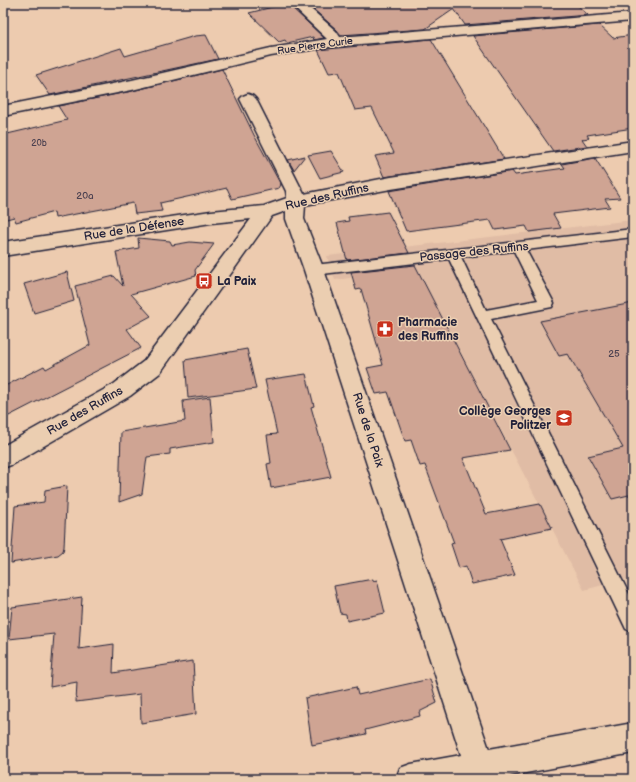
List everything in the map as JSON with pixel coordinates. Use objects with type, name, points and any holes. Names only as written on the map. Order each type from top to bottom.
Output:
[{"type":"street","points":[[296,3],[331,34],[336,42]]},
{"type":"street","name":"Rue Pierre Curie","points":[[3,111],[132,85],[271,52],[336,42],[633,17]]},
{"type":"street","name":"Rue de la Paix","points":[[248,99],[295,191],[295,220],[314,270],[480,767]]},
{"type":"street","name":"Rue des Ruffins","points":[[3,458],[122,390],[152,367],[266,212],[296,201],[391,183],[633,146]]},
{"type":"street","name":"Rue de la Défense","points":[[3,249],[212,217],[266,212]]},
{"type":"street","points":[[411,779],[633,738]]},
{"type":"lane","name":"Passage des Ruffins","points":[[314,270],[633,233]]},
{"type":"lane","points":[[482,316],[547,303],[518,247]]},
{"type":"lane","points":[[453,254],[633,622]]},
{"type":"shaded area","name":"Collège Georges Politzer","points":[[633,220],[633,578],[624,580],[613,559],[592,563],[603,585],[584,590],[417,269],[335,280],[327,256]]},
{"type":"building","points":[[288,3],[324,38],[314,40],[313,37],[287,43],[285,40],[279,42],[249,13]]},
{"type":"building","points":[[306,3],[575,3],[588,15],[465,25],[454,9],[425,29],[341,35]]},
{"type":"building","points":[[599,25],[613,38],[633,35],[633,128],[587,135],[589,138],[582,139],[587,146],[553,151],[473,36]]},
{"type":"building","points":[[206,35],[218,59],[50,95],[36,75],[121,48],[125,56],[195,36]]},
{"type":"building","points":[[431,39],[504,159],[384,177],[375,156],[394,153],[372,108],[355,110],[339,72],[329,73],[318,50]]},
{"type":"building","points":[[222,69],[254,135],[281,185],[279,188],[232,199],[227,188],[160,203],[162,211],[135,214],[133,203],[55,218],[54,212],[16,222],[14,217],[3,220],[3,135],[67,120],[58,106],[132,91]]},
{"type":"building","points":[[331,151],[344,172],[320,178],[308,155]]},
{"type":"building","points":[[305,156],[294,170],[288,160]]},
{"type":"building","points":[[595,158],[620,198],[605,199],[610,207],[553,214],[561,228],[529,232],[526,226],[495,230],[490,220],[406,231],[389,191],[512,171],[515,175],[565,168],[562,164]]},
{"type":"building","points":[[388,212],[409,253],[347,260],[337,223],[349,221],[348,217]]},
{"type":"building","points":[[138,238],[170,241],[172,245],[190,242],[214,244],[195,270],[196,276],[131,294],[151,316],[127,329],[141,348],[3,419],[3,387],[44,366],[46,369],[90,345],[75,286],[114,276],[123,286],[116,252],[139,248]]},
{"type":"building","points":[[415,265],[510,450],[463,458],[486,514],[540,504],[552,528],[500,539],[515,575],[472,584],[466,566],[459,568],[451,544],[454,543],[425,465],[420,466],[411,440],[405,441],[388,392],[376,394],[367,368],[383,365],[361,289],[356,290],[351,272]]},
{"type":"building","points":[[67,272],[74,301],[34,313],[24,284]]},
{"type":"building","points":[[633,303],[633,494],[612,499],[588,456],[623,448],[568,354],[559,356],[540,321]]},
{"type":"building","points":[[247,349],[256,389],[188,398],[185,360]]},
{"type":"building","points":[[306,374],[314,406],[311,407],[331,477],[271,488],[267,464],[271,463],[267,435],[277,434],[265,380]]},
{"type":"building","points":[[210,397],[214,442],[170,449],[170,454],[147,457],[142,494],[119,502],[121,432],[185,421],[183,401]]},
{"type":"building","points":[[67,486],[63,551],[58,555],[11,563],[15,506],[44,502],[45,490]]},
{"type":"building","points":[[373,579],[373,581],[377,580],[385,613],[347,621],[346,614],[340,613],[334,586]]},
{"type":"building","points":[[82,597],[79,649],[114,644],[113,673],[193,661],[196,714],[141,723],[140,694],[76,702],[77,682],[50,687],[54,634],[9,639],[12,607]]},
{"type":"building","points":[[430,679],[437,703],[419,712],[420,716],[365,730],[366,734],[312,745],[305,698],[356,687],[358,695]]},
{"type":"place","name":"La Paix","points":[[204,281]]},
{"type":"place","name":"Pharmacie des Ruffins","points":[[385,329]]},
{"type":"place","name":"Collège Georges Politzer","points":[[564,418]]}]
